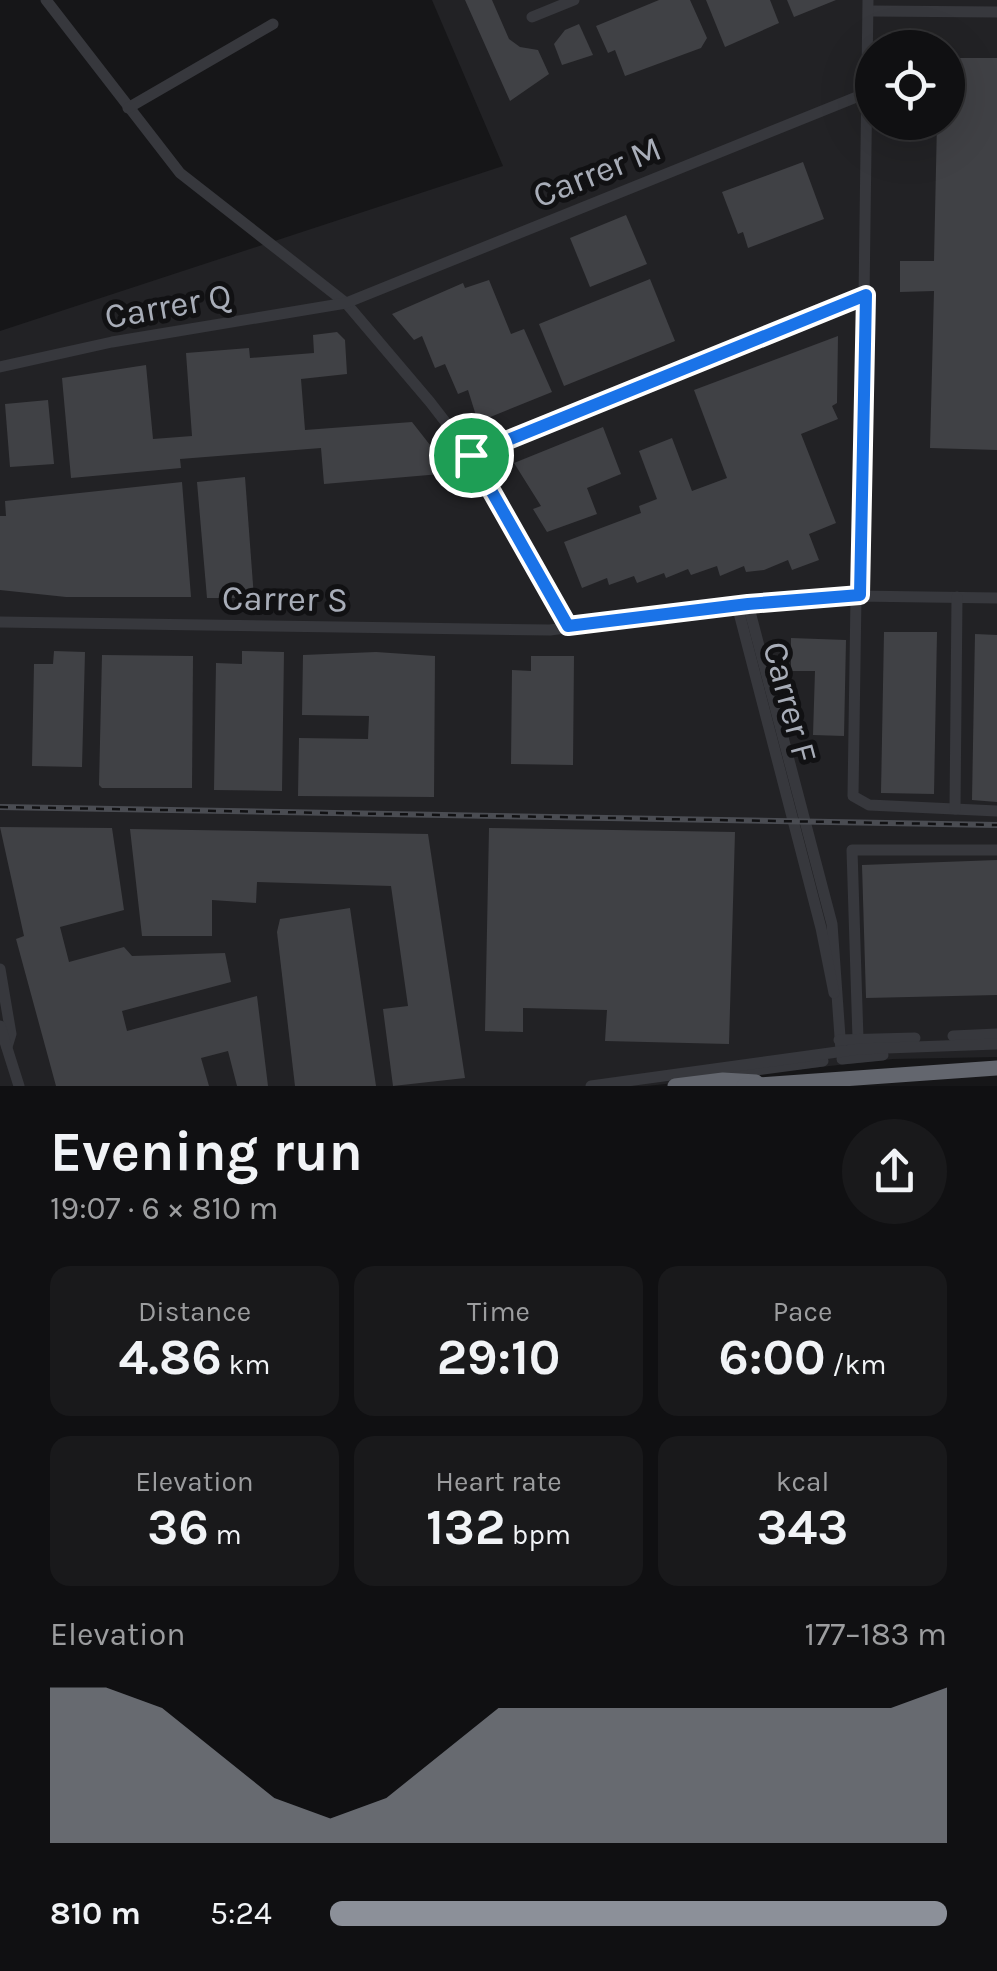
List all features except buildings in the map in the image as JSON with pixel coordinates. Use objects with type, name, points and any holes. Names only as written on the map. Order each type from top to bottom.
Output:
[{"type":"highway","points":[[674,1086],[724,1080],[765,1082],[997,1068]]},
{"type":"highway","points":[[744,1086],[765,1082]]},
{"type":"street","points":[[46,0],[180,173],[346,303],[471,455],[568,626]]},
{"type":"street","points":[[532,17],[574,0]]},
{"type":"street","points":[[869,6],[997,12]]},
{"type":"street","points":[[128,108],[273,24]]},
{"type":"street","name":"Carrer M","points":[[346,303],[855,97]]},
{"type":"street","points":[[868,140],[853,796],[869,805],[997,811]]},
{"type":"street","points":[[471,455],[866,295]]},
{"type":"street","name":"Carrer Q","points":[[0,368],[112,342],[346,303]]},
{"type":"street","name":"Carrer S","points":[[0,622],[550,630],[742,604],[858,595],[997,598]]},
{"type":"street","points":[[954,809],[957,597]]},
{"type":"street","points":[[742,604],[802,834],[836,1000],[840,1046]]},
{"type":"street","points":[[858,1039],[852,850],[997,850]]},
{"type":"street","points":[[0,969],[10,1034],[6,1047]]},
{"type":"street","points":[[0,1026],[19,1086]]},
{"type":"street","points":[[840,1046],[858,1039],[997,1034]]},
{"type":"street","points":[[591,1086],[840,1046],[997,1047]]},
{"type":"street","points":[[636,1086],[836,1060],[997,1047]]},
{"type":"shaded area","points":[[432,0],[997,0],[997,1057],[893,1059],[647,1086],[0,1086],[0,331],[503,166]]},
{"type":"railway","points":[[0,807],[997,825]]},
{"type":"route","points":[[866,295],[860,595],[568,626],[471,455],[866,295]]}]
